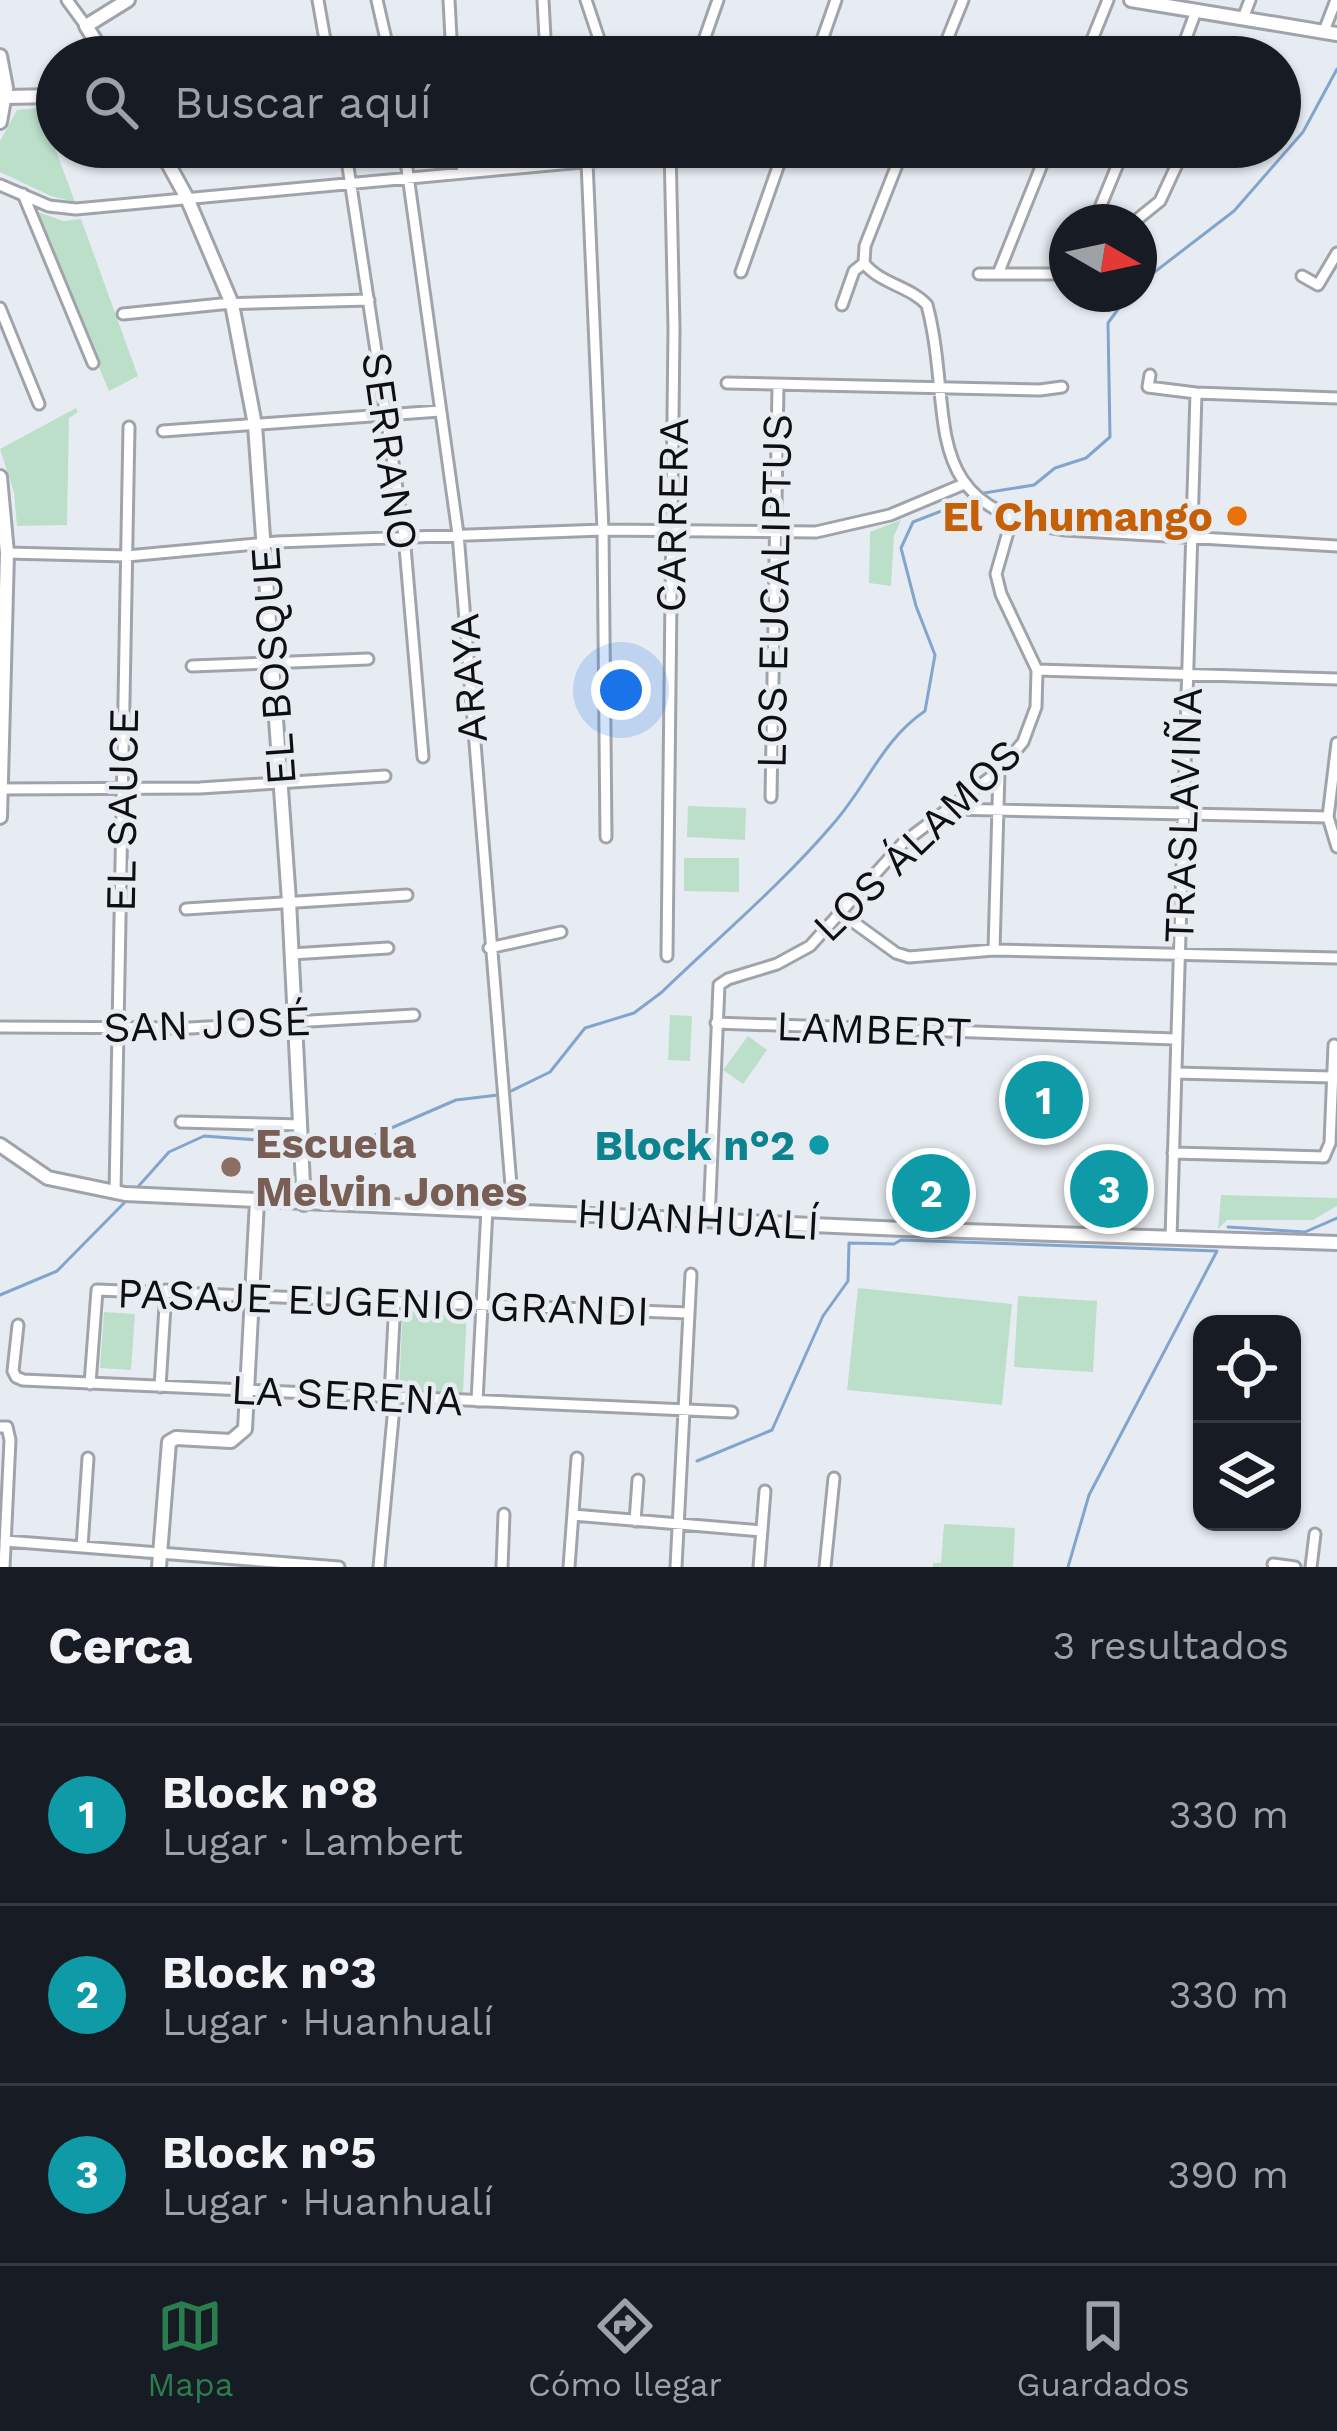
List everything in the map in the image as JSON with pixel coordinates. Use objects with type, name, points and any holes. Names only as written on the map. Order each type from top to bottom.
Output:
[{"type":"street","points":[[67,0],[92,36]]},
{"type":"street","points":[[86,26],[128,0]]},
{"type":"street","points":[[318,0],[324,36]]},
{"type":"street","points":[[376,0],[385,36]]},
{"type":"street","points":[[449,0],[451,36]]},
{"type":"street","points":[[543,0],[545,36]]},
{"type":"street","points":[[586,0],[598,36]]},
{"type":"street","points":[[705,36],[718,0]]},
{"type":"street","points":[[823,36],[836,0]]},
{"type":"street","points":[[948,36],[962,0]]},
{"type":"street","points":[[1093,36],[1108,0]]},
{"type":"street","points":[[1132,0],[1331,33],[1336,0]]},
{"type":"street","points":[[1243,18],[1250,0]]},
{"type":"street","points":[[1187,36],[1196,10]]},
{"type":"street","points":[[0,122],[5,97],[1,56]]},
{"type":"street","points":[[5,97],[36,96]]},
{"type":"street","name":"EL BOSQUE","points":[[171,168],[232,304],[255,425],[289,901],[304,1204]]},
{"type":"street","name":"SERRANO","points":[[349,168],[404,536],[423,757]]},
{"type":"street","name":"ARAYA","points":[[408,168],[458,534],[513,1210]]},
{"type":"street","points":[[462,168],[463,173]]},
{"type":"street","points":[[0,185],[49,206],[76,209],[519,168]]},
{"type":"street","points":[[586,168],[603,530],[606,837]]},
{"type":"street","name":"CARRERA","points":[[667,956],[674,328],[669,168]]},
{"type":"street","points":[[740,272],[777,168]]},
{"type":"street","points":[[842,304],[854,272],[864,263],[865,246],[896,168]]},
{"type":"street","points":[[998,274],[1041,168]]},
{"type":"street","points":[[1101,204],[1116,168]]},
{"type":"street","points":[[1156,204],[1175,168]]},
{"type":"street","points":[[23,194],[93,363]]},
{"type":"street","points":[[1302,275],[1318,285],[1337,253]]},
{"type":"street","points":[[864,263],[874,274],[927,305],[945,442],[967,486],[984,502],[1012,518],[1065,530],[1337,546]]},
{"type":"street","points":[[979,274],[1049,274]]},
{"type":"street","points":[[123,314],[232,304],[369,300]]},
{"type":"street","points":[[0,309],[38,404]]},
{"type":"street","points":[[1150,375],[1148,387],[1196,393],[1337,398]]},
{"type":"street","points":[[727,383],[1062,387]]},
{"type":"street","name":"LOS EUCALIPTUS","points":[[770,797],[778,386]]},
{"type":"street","name":"TRASLAVIÑA","points":[[1171,1238],[1196,393]]},
{"type":"street","points":[[163,431],[440,411]]},
{"type":"street","name":"EL SAUCE","points":[[120,1193],[118,1029],[129,427]]},
{"type":"street","points":[[0,476],[7,553],[0,818]]},
{"type":"street","points":[[7,553],[127,556],[265,543],[458,534],[840,530],[967,486]]},
{"type":"street","points":[[1012,518],[996,574],[1000,594],[1037,670],[1337,680]]},
{"type":"street","points":[[192,666],[368,659]]},
{"type":"street","name":"LOS ÁLAMOS","points":[[709,1221],[719,986],[802,951],[904,842],[1012,759],[1032,725],[1037,670]]},
{"type":"street","points":[[1337,742],[1328,818],[1337,847]]},
{"type":"street","points":[[994,950],[999,771]]},
{"type":"street","points":[[1,789],[123,790],[385,776]]},
{"type":"street","points":[[950,809],[1328,818]]},
{"type":"street","points":[[186,909],[407,895]]},
{"type":"street","points":[[841,914],[896,953],[909,956],[994,950],[1337,958]]},
{"type":"street","points":[[489,948],[561,932]]},
{"type":"street","points":[[292,954],[388,948]]},
{"type":"street","name":"SAN JOSÉ","points":[[0,1027],[118,1029],[414,1015]]},
{"type":"street","name":"LAMBERT","points":[[716,1023],[1175,1039]]},
{"type":"street","points":[[1173,1154],[1319,1158],[1327,1154],[1334,1046]]},
{"type":"street","points":[[1176,1073],[1332,1077]]},
{"type":"street","points":[[181,1122],[301,1128]]},
{"type":"street","name":"HUANHUALÍ","points":[[0,1145],[48,1178],[120,1193],[709,1221],[1337,1243]]},
{"type":"street","points":[[160,1560],[169,1442],[176,1438],[237,1439],[245,1430],[257,1201]]},
{"type":"street","points":[[476,1400],[487,1209]]},
{"type":"street","points":[[676,1567],[691,1274]]},
{"type":"street","name":"PASAJE EUGENIO GRANDI","points":[[91,1384],[97,1290],[689,1313]]},
{"type":"street","points":[[160,1387],[166,1290]]},
{"type":"street","points":[[379,1567],[393,1396],[395,1300]]},
{"type":"street","name":"LA SERENA","points":[[18,1324],[16,1377],[732,1412]]},
{"type":"street","points":[[3,1427],[10,1440],[4,1567]]},
{"type":"street","points":[[82,1546],[88,1457]]},
{"type":"street","points":[[569,1567],[577,1458]]},
{"type":"street","points":[[825,1567],[834,1478]]},
{"type":"street","points":[[635,1521],[638,1480]]},
{"type":"street","points":[[759,1567],[765,1491]]},
{"type":"street","points":[[502,1567],[504,1514]]},
{"type":"street","points":[[573,1515],[762,1531]]},
{"type":"street","points":[[1311,1567],[1315,1534]]},
{"type":"street","points":[[5,1541],[82,1546],[160,1560],[339,1567]]},
{"type":"street","points":[[1273,1564],[1295,1567]]},
{"type":"green space","points":[[36,108],[36,168],[62,168],[75,202],[0,172],[0,141],[17,110]]},
{"type":"green space","points":[[33,210],[63,221],[81,219],[138,376],[109,391]]},
{"type":"green space","points":[[76,408],[78,412],[69,418],[67,525],[17,526],[14,492],[0,449]]},
{"type":"green space","points":[[901,520],[894,536],[891,586],[869,583],[870,532]]},
{"type":"green space","points":[[688,806],[746,808],[745,840],[687,837]]},
{"type":"green space","points":[[684,858],[739,858],[739,892],[684,891]]},
{"type":"green space","points":[[670,1015],[692,1016],[690,1061],[668,1060]]},
{"type":"green space","points":[[748,1036],[767,1050],[743,1084],[723,1070]]},
{"type":"green space","points":[[1221,1195],[1337,1198],[1337,1206],[1313,1220],[1227,1220],[1218,1229]]},
{"type":"green space","points":[[858,1288],[1012,1304],[1002,1405],[847,1390]]},
{"type":"green space","points":[[1018,1296],[1097,1301],[1093,1372],[1014,1367]]},
{"type":"green space","points":[[403,1306],[467,1309],[463,1393],[399,1390]]},
{"type":"green space","points":[[104,1312],[135,1314],[131,1370],[100,1368]]},
{"type":"green space","points":[[944,1524],[1015,1528],[1013,1567],[933,1567],[941,1563]]},
{"type":"waterway","points":[[1301,134],[1337,69]]},
{"type":"waterway","points":[[1157,270],[1234,211],[1272,168]]},
{"type":"waterway","points":[[984,493],[1034,485],[1055,468],[1086,458],[1110,437],[1108,323],[1116,312]]},
{"type":"waterway","points":[[507,1093],[550,1072],[585,1028],[634,1013],[662,992],[813,846],[886,749],[925,711],[935,655],[901,548],[913,522],[975,498]]},
{"type":"waterway","points":[[307,1143],[352,1145],[456,1100],[498,1095]]},
{"type":"waterway","points":[[136,1189],[169,1152],[204,1136],[298,1143]]},
{"type":"waterway","points":[[0,1295],[57,1271],[126,1201]]},
{"type":"waterway","points":[[1228,1227],[1305,1232],[1337,1218]]},
{"type":"waterway","points":[[697,1461],[772,1430],[823,1316],[848,1281],[849,1243],[901,1240],[1217,1251],[1089,1495],[1068,1567]]},
{"type":"place","name":"El Chumango","points":[[1237,516]]},
{"type":"place","name":"Block n°8","points":[[1044,1100]]},
{"type":"place","name":"Block n°2","points":[[819,1145]]},
{"type":"place","name":"Escuela Melvin Jones","points":[[231,1167]]},
{"type":"place","name":"Block n°5","points":[[1109,1189]]},
{"type":"place","name":"Block n°3","points":[[931,1193]]}]
